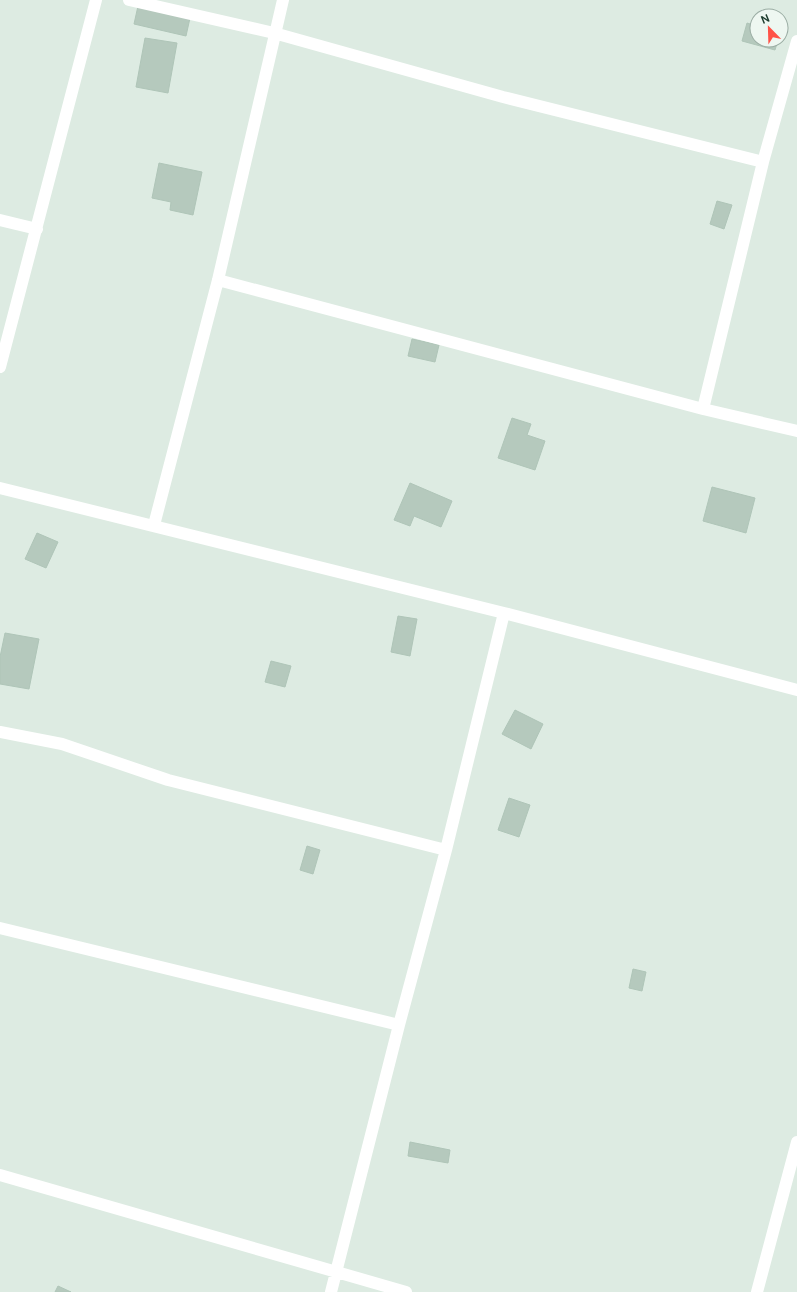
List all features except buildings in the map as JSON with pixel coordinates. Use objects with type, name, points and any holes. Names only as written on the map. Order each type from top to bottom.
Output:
[{"type":"street","points":[[0,367],[38,229],[96,0]]},
{"type":"street","points":[[129,0],[274,33],[503,97],[763,162]]},
{"type":"street","points":[[154,526],[218,280],[274,33],[283,0]]},
{"type":"street","points":[[703,409],[763,162],[797,41]]},
{"type":"street","points":[[0,220],[38,229]]},
{"type":"street","points":[[218,280],[703,409],[797,431]]},
{"type":"street","points":[[0,488],[504,613],[797,690]]},
{"type":"street","points":[[331,1292],[399,1025],[446,850],[504,613]]},
{"type":"street","points":[[0,732],[62,744],[168,780],[446,850]]},
{"type":"street","points":[[0,928],[399,1025]]},
{"type":"street","points":[[757,1292],[796,1146]]},
{"type":"street","points":[[0,1175],[335,1273],[406,1292]]}]
